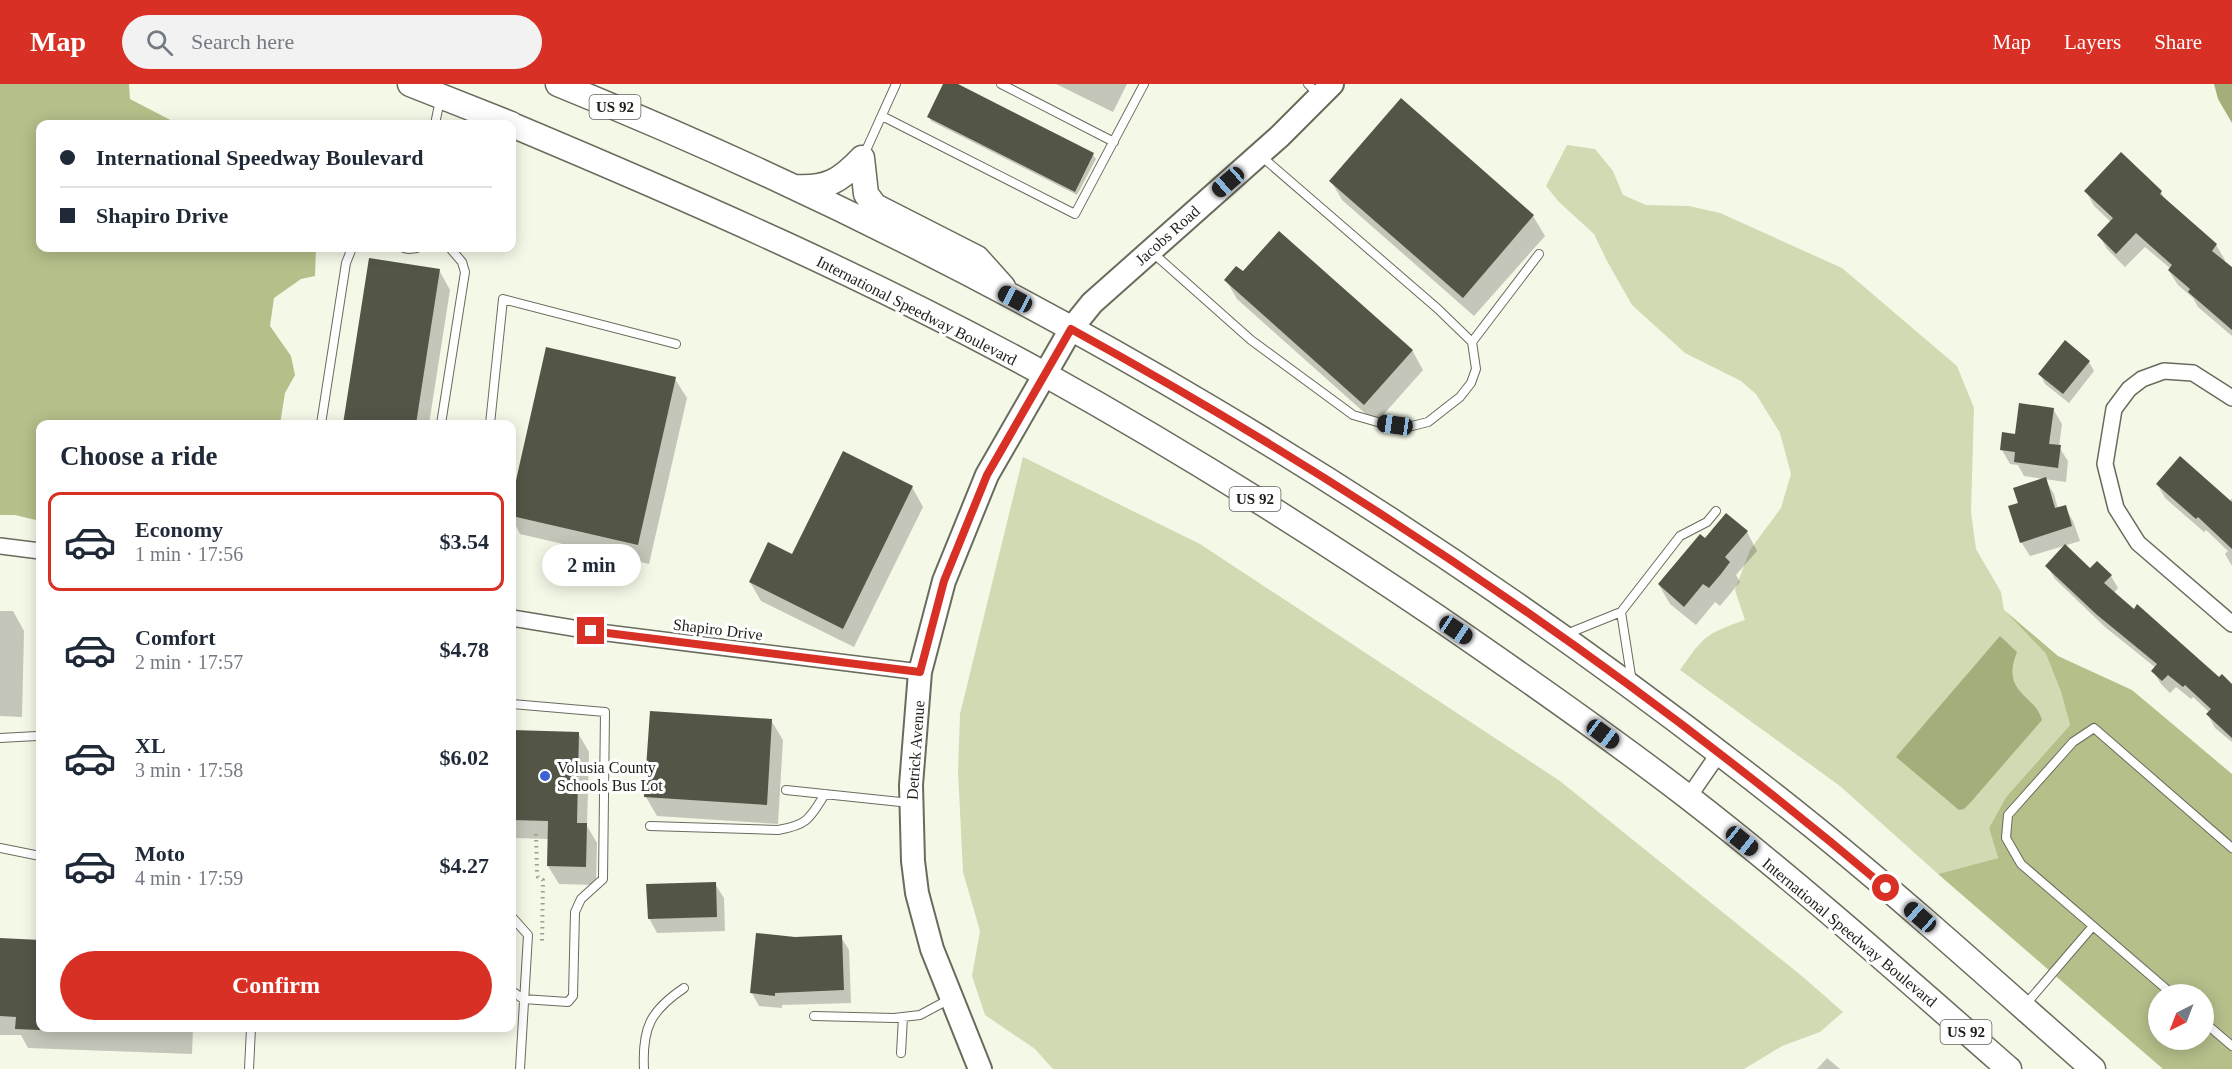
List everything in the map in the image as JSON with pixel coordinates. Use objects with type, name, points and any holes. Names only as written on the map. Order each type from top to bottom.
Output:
[{"type":"main road","name":"International Speedway Boulevard","points":[[410,84],[443,90],[501,120]]},
{"type":"main road","name":"US 92","points":[[558,84],[622,110],[793,187],[921,250],[1190,395],[1326,479],[1410,533],[1560,636],[1719,753],[1816,829],[2094,1069]]},
{"type":"main road","name":"International Speedway Boulevard","points":[[516,127],[744,225],[888,294],[1044,374],[1186,456],[1369,572],[1558,702],[1688,798],[1866,944],[2009,1069]]},
{"type":"main road","points":[[793,187],[813,188],[827,185],[843,178],[862,158]]},
{"type":"main road","points":[[862,158],[866,194],[875,206],[977,258],[1015,299]]},
{"type":"street","name":"Jacobs Road","points":[[1044,374],[1071,329],[1092,303],[1259,154],[1320,88]]},
{"type":"street","points":[[2232,398],[2193,373],[2164,371],[2142,378],[2129,389],[2114,409],[2105,464],[2116,508],[2138,543],[2232,624]]},
{"type":"street","name":"Detrick Avenue","points":[[980,1069],[932,949],[916,893],[911,785],[920,672],[944,581],[987,475],[1044,374]]},
{"type":"street","points":[[0,546],[36,550]]},
{"type":"street","name":"Shapiro Drive","points":[[516,619],[591,631],[920,672]]},
{"type":"street","points":[[1688,798],[1719,753]]},
{"type":"lane","points":[[862,158],[896,84]]},
{"type":"lane","points":[[1001,84],[1114,142]]},
{"type":"lane","points":[[882,116],[1075,214],[1144,84]]},
{"type":"lane","points":[[436,120],[443,90]]},
{"type":"lane","points":[[1149,250],[1251,340],[1353,415],[1381,423],[1408,427],[1428,422],[1460,397],[1471,383],[1476,369],[1472,342],[1438,309],[1259,154]]},
{"type":"lane","points":[[322,420],[345,263],[350,252]]},
{"type":"lane","points":[[442,420],[465,272],[462,262],[453,252]]},
{"type":"lane","points":[[1472,342],[1539,254]]},
{"type":"lane","points":[[490,420],[503,299],[676,344]]},
{"type":"lane","points":[[1560,636],[1622,612],[1680,536],[1707,522],[1716,511]]},
{"type":"lane","points":[[1622,612],[1633,689]]},
{"type":"lane","points":[[516,704],[605,712],[603,879],[581,899],[575,912],[573,996],[568,1002],[523,999],[516,994]]},
{"type":"lane","points":[[2160,984],[2021,864],[2006,838],[2008,815],[2073,742],[2094,728],[2232,848]]},
{"type":"lane","points":[[0,738],[36,736]]},
{"type":"lane","points":[[786,790],[911,803]]},
{"type":"lane","points":[[650,825],[778,830],[795,827],[810,818],[825,794]]},
{"type":"lane","points":[[0,848],[36,855]]},
{"type":"lane","points":[[516,922],[528,935],[520,1069]]},
{"type":"lane","points":[[2023,1007],[2093,926]]},
{"type":"lane","points":[[644,1069],[643,1052],[651,1018],[665,1001],[684,988]]},
{"type":"lane","points":[[814,1016],[903,1017],[920,1014],[952,998]]},
{"type":"lane","points":[[901,1053],[903,1017]]},
{"type":"lane","points":[[2214,1031],[2232,1046]]},
{"type":"lane","points":[[249,1069],[251,1032]]},
{"type":"shaded area","points":[[0,84],[129,84],[130,99],[170,120],[36,120],[36,252],[316,252],[315,276],[301,279],[274,298],[270,326],[291,356],[295,375],[285,393],[281,420],[36,420],[36,520],[15,515],[0,515]]},
{"type":"shaded area","points":[[2214,84],[2232,84],[2232,123],[2218,99]]},
{"type":"shaded area","points":[[1567,145],[1595,149],[1613,171],[1623,195],[1646,205],[1689,206],[1720,213],[1842,268],[1957,366],[1974,408],[1971,512],[1976,549],[2001,592],[2004,610],[2046,654],[2061,692],[2070,725],[2006,797],[1989,828],[1998,858],[1938,874],[1840,786],[1680,670],[1706,638],[1721,629],[1745,620],[1735,590],[1750,550],[1781,508],[1791,474],[1780,433],[1756,394],[1741,381],[1685,353],[1632,305],[1594,234],[1559,202],[1546,186]]},
{"type":"shaded area","points":[[1023,457],[1200,544],[1560,781],[1803,977],[1843,1012],[1820,1032],[1782,1046],[1744,1069],[1053,1069],[1035,1049],[985,1015],[972,976],[980,931],[963,872],[958,771],[960,714]]},
{"type":"shaded area","points":[[2004,610],[2058,656],[2132,690],[2232,774],[2232,1069],[2163,1069],[1938,874],[1998,858],[1989,828],[2006,797],[2070,725],[2061,692],[2046,654]]},
{"type":"shaded area","points":[[2000,636],[2017,652],[2013,666],[2016,685],[2033,704],[2042,720],[1970,803],[1964,809],[1959,810],[1896,757]]},
{"type":"building","points":[[943,84],[958,84],[1094,153],[1075,192],[927,117]]},
{"type":"building","points":[[1401,98],[1534,215],[1463,298],[1329,181]]},
{"type":"building","points":[[2121,152],[2162,191],[2160,194],[2217,244],[2212,251],[2232,267],[2232,330],[2188,292],[2190,289],[2168,270],[2172,265],[2136,233],[2116,254],[2097,235],[2113,218],[2084,191]]},
{"type":"building","points":[[1279,231],[1413,350],[1364,405],[1224,280],[1236,266],[1243,271]]},
{"type":"building","points":[[369,258],[440,269],[417,420],[344,420]]},
{"type":"building","points":[[2065,340],[2090,361],[2063,394],[2038,374]]},
{"type":"building","points":[[546,347],[676,377],[638,545],[516,517],[516,480]]},
{"type":"building","points":[[2019,403],[2054,408],[2049,444],[2061,445],[2058,468],[2014,462],[2015,452],[2000,450],[2002,432],[2015,434]]},
{"type":"building","points":[[843,451],[913,486],[843,629],[749,582],[768,542],[792,554]]},
{"type":"building","points":[[2180,456],[2232,502],[2232,549],[2198,517],[2196,519],[2156,484]]},
{"type":"building","points":[[2046,477],[2055,508],[2066,505],[2072,526],[2020,543],[2008,506],[2018,503],[2013,488]]},
{"type":"building","points":[[1726,513],[1748,531],[1725,557],[1730,562],[1721,574],[1709,588],[1703,584],[1684,607],[1658,584],[1700,534],[1705,538]]},
{"type":"building","points":[[2065,544],[2090,568],[2097,561],[2112,575],[2104,583],[2134,609],[2137,604],[2219,677],[2222,674],[2232,684],[2232,738],[2206,714],[2211,709],[2185,685],[2183,687],[2168,675],[2162,681],[2151,671],[2157,664],[2096,614],[2045,566]]},
{"type":"building","points":[[650,711],[772,719],[767,805],[644,797]]},
{"type":"building","name":"Volusia County Schools Bus Lot","points":[[516,730],[579,732],[577,823],[587,823],[586,867],[547,866],[548,821],[516,820]]},
{"type":"building","points":[[716,882],[717,917],[648,919],[646,884]]},
{"type":"building","points":[[756,933],[795,937],[842,935],[844,990],[775,993],[775,996],[750,993]]},
{"type":"building","points":[[0,938],[36,940],[36,1030],[15,1029],[16,1017],[0,1016]]},
{"type":"place","name":"Volusia County Schools Bus Lot","points":[[545,776]]},
{"type":"route","points":[[591,631],[920,672],[944,581],[987,475],[1071,329],[1190,395],[1317,473],[1509,600],[1617,676],[1719,753],[1816,829],[1886,888]]}]
